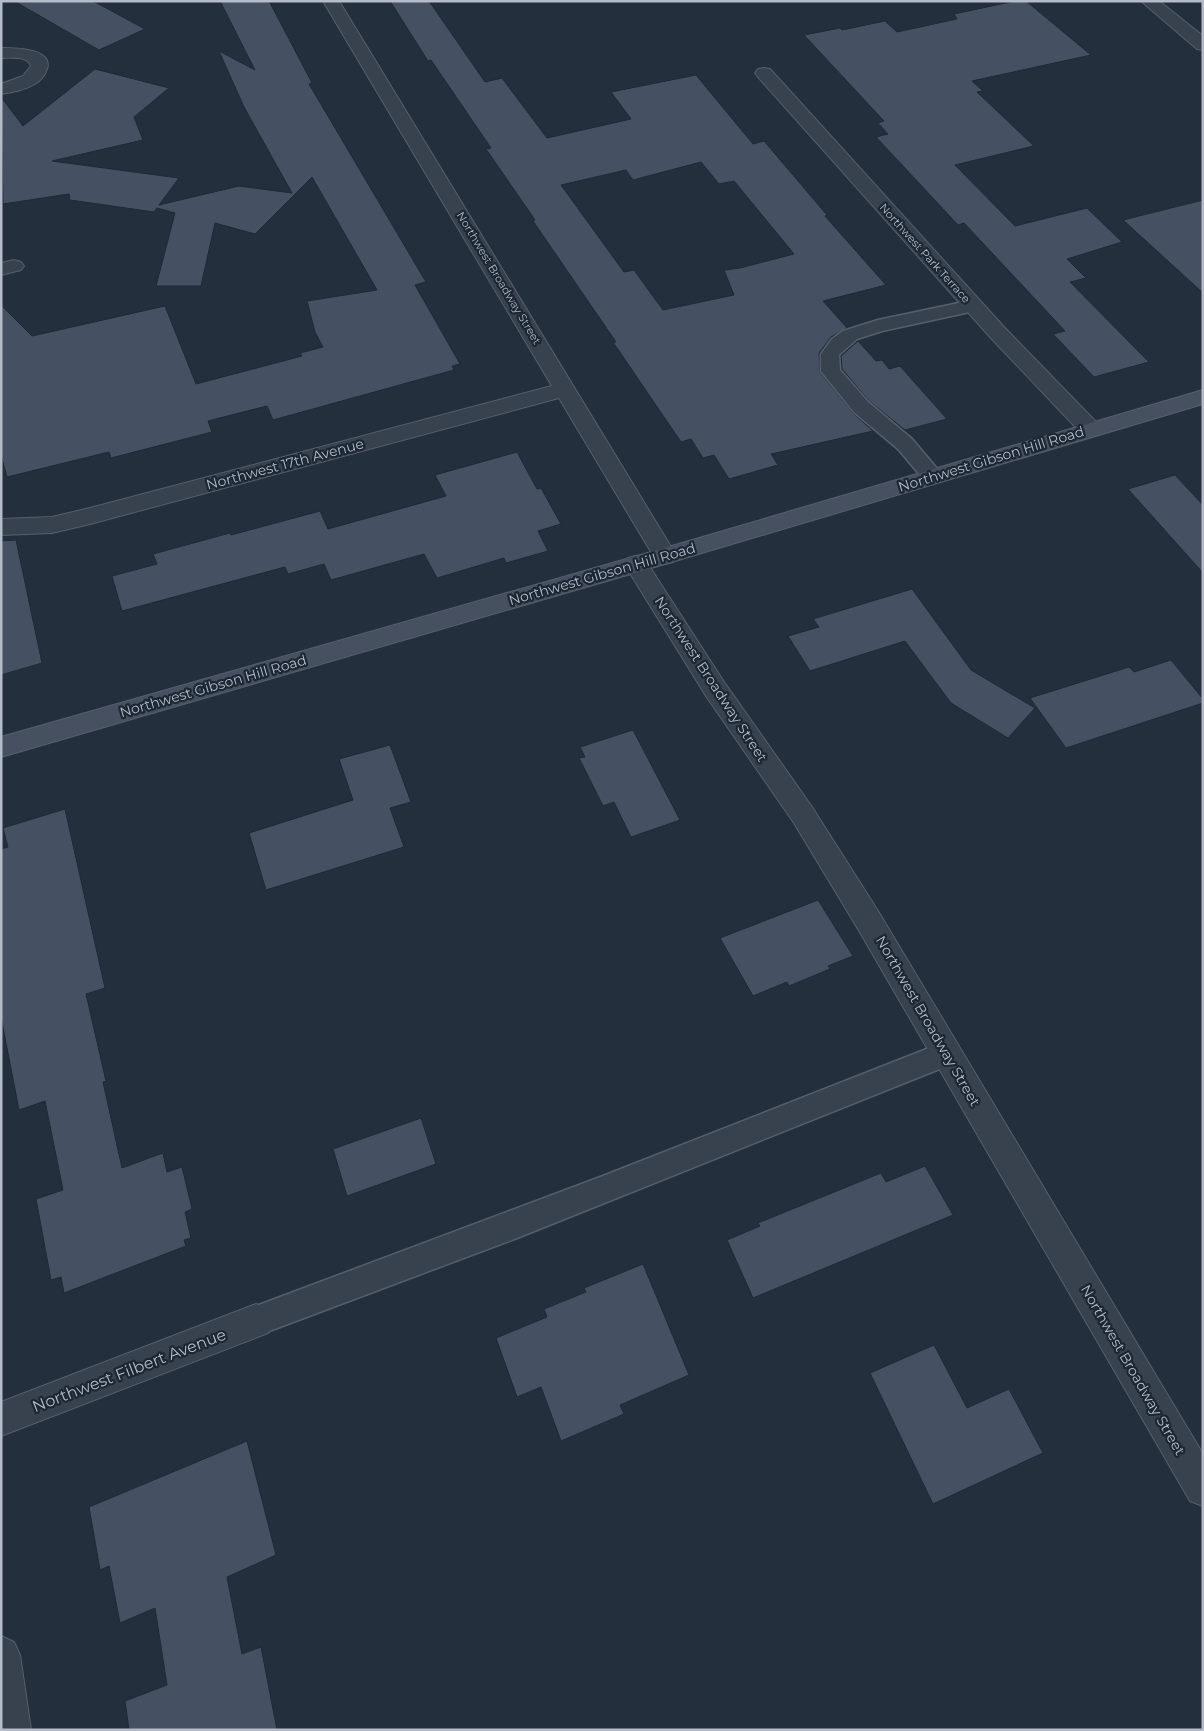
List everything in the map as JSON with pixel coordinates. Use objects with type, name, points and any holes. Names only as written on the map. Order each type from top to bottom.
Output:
[{"type":"main road","name":"Northwest Gibson Hill Road","points":[[1,747],[665,556],[1203,396]]},
{"type":"street","name":"Northwest Broadway Street","points":[[331,1],[665,556]]},
{"type":"street","points":[[1149,1],[1203,45]]},
{"type":"street","points":[[1,53],[17,52],[32,55],[38,59],[41,65],[40,71],[26,82],[1,89]]},
{"type":"street","name":"Northwest Park Terrace","points":[[764,73],[973,306],[1090,429]]},
{"type":"street","name":"Northwest 17th Avenue","points":[[1,527],[52,525],[90,516],[566,390]]},
{"type":"street","name":"Northwest Broadway Street","points":[[636,564],[715,689],[803,815],[947,1053],[1203,1488]]},
{"type":"street","name":"Northwest Filbert Avenue","points":[[1,1419],[256,1321]]},
{"type":"street","points":[[1,1655],[12,1730]]},
{"type":"lane","points":[[932,476],[905,444],[861,407],[831,371],[830,354],[839,342],[850,335],[878,326],[973,306]]},
{"type":"lane","points":[[256,1321],[433,1257],[676,1163],[947,1053]]},
{"type":"building","points":[[14,1],[93,1],[145,29],[99,50]]},
{"type":"building","points":[[220,1],[269,1],[312,83],[309,84],[426,282],[415,285],[460,364],[452,366],[454,370],[273,420],[267,406],[208,421],[212,432],[111,458],[109,452],[7,477],[1,455],[1,305],[32,336],[165,306],[196,384],[302,356],[300,353],[323,347],[315,332],[307,301],[377,290],[312,177],[255,234],[215,223],[201,286],[156,286],[175,213],[157,208],[154,212],[70,200],[69,194],[3,204],[1,97],[23,126],[95,69],[169,88],[134,117],[143,140],[52,161],[179,178],[159,205],[239,186],[292,193],[244,107],[219,51],[255,70]]},
{"type":"building","points":[[390,1],[429,1],[485,82],[502,78],[547,138],[631,119],[611,92],[696,75],[753,144],[764,141],[827,215],[825,216],[886,285],[823,301],[847,328],[831,337],[819,353],[820,372],[853,413],[873,431],[771,454],[778,465],[729,479],[714,455],[703,458],[691,439],[681,442],[486,149],[491,148],[431,60],[428,61]],"holes":[[[701,162],[719,184],[734,181],[794,254],[740,268],[724,270],[734,295],[663,310],[634,270],[624,272],[561,185],[626,170],[633,180]]]},
{"type":"building","points":[[1015,1],[1026,1],[1091,55],[972,81],[983,91],[977,92],[1034,146],[955,165],[1015,226],[1087,208],[1122,242],[1067,259],[1086,278],[1070,282],[1149,362],[1094,377],[1053,334],[1065,331],[964,223],[958,225],[876,137],[888,134],[878,123],[884,121],[804,35],[840,28],[842,30],[885,21],[897,32],[957,19],[954,14]]},
{"type":"building","points":[[1203,200],[1203,293],[1123,220]]},
{"type":"building","points":[[858,341],[876,361],[882,360],[889,369],[900,366],[947,419],[905,430],[869,401],[842,369],[841,356]]},
{"type":"building","points":[[517,452],[537,489],[541,488],[561,524],[538,531],[548,551],[506,563],[504,558],[437,578],[424,554],[331,580],[324,564],[288,574],[285,567],[122,611],[112,576],[157,564],[153,554],[320,511],[328,529],[446,496],[435,475]]},
{"type":"building","points":[[1175,475],[1203,505],[1203,573],[1128,489]]},
{"type":"building","points":[[16,540],[42,663],[1,675],[1,541]]},
{"type":"building","points":[[912,589],[971,670],[1035,708],[1008,738],[951,703],[905,641],[810,671],[788,636],[819,627],[813,619]]},
{"type":"building","points":[[1171,660],[1203,699],[1203,703],[1066,748],[1030,698],[1129,667],[1134,672]]},
{"type":"building","points":[[633,730],[680,820],[631,837],[614,802],[603,806],[579,758],[585,757],[580,747]]},
{"type":"building","points":[[390,745],[411,802],[390,808],[404,847],[266,890],[249,833],[353,800],[339,759]]},
{"type":"building","points":[[65,809],[105,988],[86,994],[106,1081],[103,1082],[122,1168],[163,1153],[167,1172],[182,1167],[192,1209],[185,1212],[191,1238],[184,1240],[186,1246],[64,1293],[61,1277],[51,1280],[36,1199],[63,1190],[45,1101],[19,1110],[1,1017],[1,849],[8,847],[3,828]]},
{"type":"building","points":[[818,900],[853,956],[828,966],[830,969],[789,986],[787,982],[753,996],[720,938]]},
{"type":"building","points":[[421,1118],[436,1164],[347,1196],[333,1149]]},
{"type":"building","points":[[925,1166],[953,1215],[753,1298],[727,1240],[760,1226],[758,1223],[881,1173],[886,1182]]},
{"type":"building","points":[[643,1264],[689,1375],[620,1405],[624,1414],[561,1441],[541,1387],[517,1397],[496,1338],[547,1317],[544,1309],[586,1292],[584,1288]]},
{"type":"building","points":[[934,1345],[967,1408],[1009,1389],[1043,1453],[933,1504],[870,1373]]},
{"type":"building","points":[[247,1441],[276,1555],[227,1577],[242,1654],[261,1647],[277,1730],[129,1730],[125,1701],[167,1685],[155,1608],[120,1623],[109,1566],[100,1570],[89,1507]]}]
